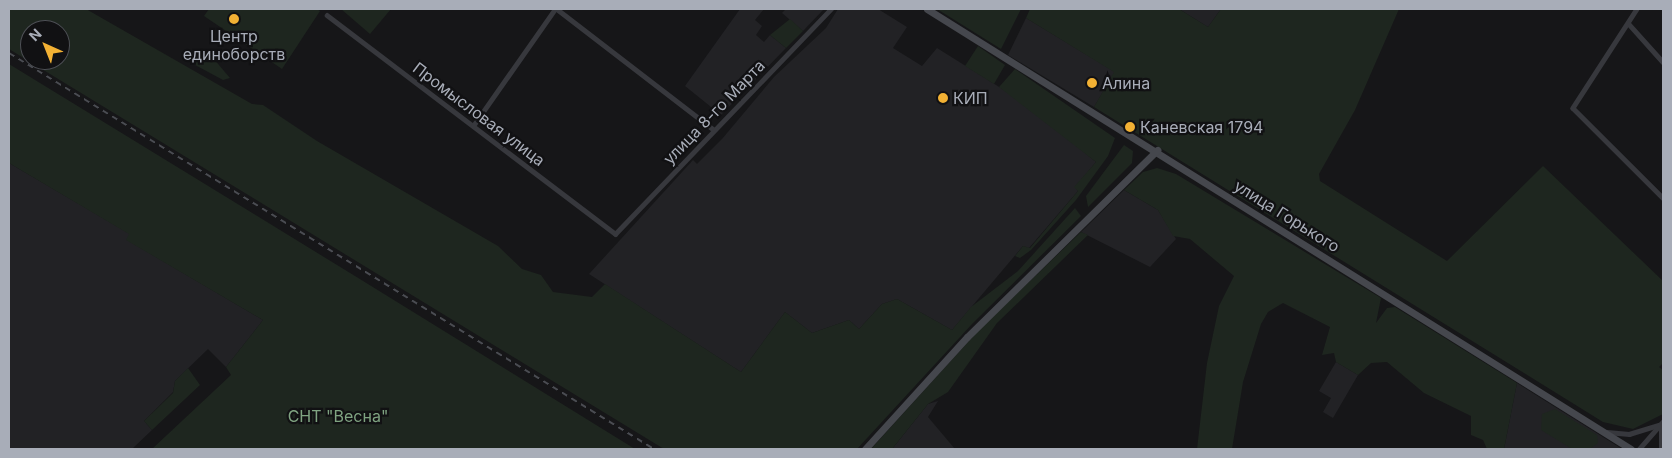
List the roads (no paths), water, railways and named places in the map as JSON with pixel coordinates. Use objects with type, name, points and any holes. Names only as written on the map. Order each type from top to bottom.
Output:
[{"type":"main road","name":"улица Горького","points":[[927,9],[1157,150],[1631,449]]},
{"type":"main road","points":[[865,449],[967,338],[1157,150]]},
{"type":"street","points":[[473,126],[556,9],[714,130]]},
{"type":"street","name":"улица 8-го Марта","points":[[615,234],[831,9]]},
{"type":"street","points":[[1637,9],[1573,108],[1663,198]]},
{"type":"street","name":"Промысловая улица","points":[[327,15],[615,234]]},
{"type":"street","points":[[1628,23],[1663,62]]},
{"type":"street","points":[[1602,431],[1628,434],[1662,422]]},
{"type":"street","points":[[1639,449],[1662,422]]},
{"type":"street","points":[[1661,449],[1662,422]]},
{"type":"railway","points":[[9,53],[654,449]]},
{"type":"place","name":"Центр единоборств","points":[[234,19]]},
{"type":"place","name":"Алина","points":[[1092,83]]},
{"type":"place","name":"КИП","points":[[943,98]]},
{"type":"place","name":"Каневская 1794","points":[[1130,127]]},
{"type":"park label","name":"СНТ \"Весна\"","points":[[338,416]]}]
